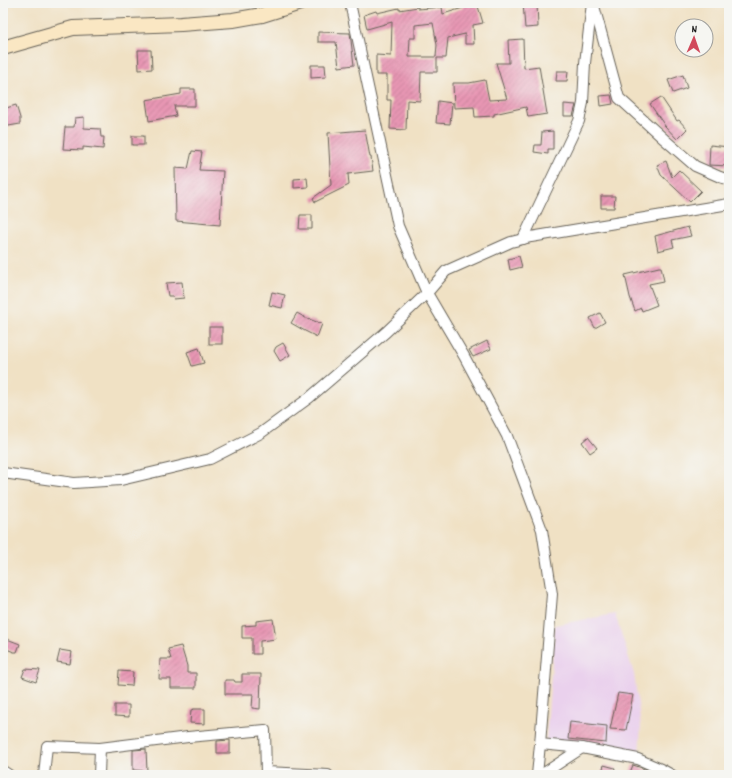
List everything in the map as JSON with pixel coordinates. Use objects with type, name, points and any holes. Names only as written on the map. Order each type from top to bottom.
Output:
[{"type":"main road","points":[[3,48],[73,28],[233,20],[262,15],[300,3]]},
{"type":"street","points":[[350,3],[398,226],[427,292],[464,356],[507,436],[542,530],[552,594],[537,775]]},
{"type":"street","points":[[523,239],[579,121],[583,103],[593,3]]},
{"type":"street","points":[[593,3],[619,98],[695,166],[729,180]]},
{"type":"street","points":[[3,474],[74,483],[121,480],[210,459],[261,433],[309,398],[386,332],[446,271],[510,242],[531,237],[729,204]]},
{"type":"street","points":[[44,775],[47,746],[100,748],[188,737],[265,730],[266,773],[328,775]]},
{"type":"street","points":[[540,744],[582,748],[638,759],[672,775]]},
{"type":"street","points":[[99,775],[100,748]]},
{"type":"street","points":[[541,775],[582,748]]},
{"type":"street","points":[[3,771],[9,775]]},
{"type":"shaded area","points":[[615,614],[634,674],[641,726],[639,752],[607,746],[546,740],[555,625]]},
{"type":"building","points":[[462,3],[477,3],[483,23],[473,25],[474,44],[465,44],[465,34],[448,38],[446,58],[437,58],[437,72],[421,72],[420,101],[407,100],[406,130],[390,129],[391,100],[387,100],[387,75],[376,75],[376,55],[391,56],[392,22],[367,29],[364,15],[376,11],[377,13],[399,8],[399,10],[418,7],[418,9],[442,7],[443,14],[463,8]],"holes":[[[433,23],[437,45],[436,57],[409,57],[410,38],[415,38],[415,25]]]},
{"type":"building","points":[[523,3],[537,3],[538,27],[525,28]]},
{"type":"building","points":[[318,32],[350,33],[354,65],[339,67],[336,42],[318,42]]},
{"type":"building","points":[[523,39],[524,68],[539,66],[547,114],[528,117],[526,107],[494,114],[494,116],[475,117],[474,107],[454,108],[453,83],[469,83],[485,80],[489,100],[507,99],[496,63],[509,63],[508,40]]},
{"type":"building","points":[[138,50],[151,50],[152,69],[139,70]]},
{"type":"building","points":[[311,65],[325,65],[326,77],[311,78]]},
{"type":"building","points":[[557,71],[568,71],[567,81],[556,81]]},
{"type":"building","points":[[683,75],[687,88],[673,93],[668,80]]},
{"type":"building","points":[[181,89],[195,89],[195,106],[174,106],[176,116],[149,121],[146,100],[181,94]]},
{"type":"building","points":[[611,95],[613,104],[601,106],[600,96]]},
{"type":"building","points":[[661,97],[677,121],[679,120],[687,129],[677,139],[665,126],[650,104]]},
{"type":"building","points":[[438,101],[452,103],[450,124],[436,123]]},
{"type":"building","points":[[564,104],[576,105],[573,116],[564,116]]},
{"type":"building","points":[[16,105],[20,118],[20,124],[3,127],[3,109]]},
{"type":"building","points":[[84,117],[84,128],[100,129],[101,137],[104,137],[103,149],[83,147],[83,150],[63,149],[65,127],[74,127],[75,118]]},
{"type":"building","points":[[365,130],[373,171],[348,174],[349,185],[315,202],[313,198],[331,185],[328,133]]},
{"type":"building","points":[[553,131],[553,149],[548,149],[548,154],[534,152],[535,145],[541,145],[542,132]]},
{"type":"building","points":[[132,136],[144,136],[144,145],[132,145]]},
{"type":"building","points":[[710,145],[729,147],[729,166],[709,165]]},
{"type":"building","points":[[192,151],[202,152],[199,170],[223,171],[220,225],[176,221],[175,168],[188,169]]},
{"type":"building","points":[[666,161],[672,177],[679,170],[701,191],[690,202],[661,175],[657,165]]},
{"type":"building","points":[[307,178],[308,187],[294,188],[294,179]]},
{"type":"building","points":[[601,196],[615,196],[614,208],[601,208]]},
{"type":"building","points":[[300,215],[312,215],[312,229],[299,229]]},
{"type":"building","points":[[688,227],[691,236],[672,240],[674,247],[658,251],[655,236]]},
{"type":"building","points":[[519,256],[522,267],[510,270],[508,259]]},
{"type":"building","points":[[661,267],[664,281],[649,284],[657,305],[642,311],[641,308],[635,311],[625,275]]},
{"type":"building","points":[[182,282],[184,298],[174,299],[173,296],[168,296],[166,283]]},
{"type":"building","points":[[272,292],[285,295],[282,308],[269,305]]},
{"type":"building","points":[[297,313],[309,320],[322,324],[317,337],[291,323]]},
{"type":"building","points":[[600,313],[605,322],[595,328],[590,318]]},
{"type":"building","points":[[209,327],[222,327],[222,344],[209,344]]},
{"type":"building","points":[[487,341],[491,349],[473,357],[469,350]]},
{"type":"building","points":[[283,343],[290,355],[280,361],[274,351],[276,347]]},
{"type":"building","points":[[199,348],[204,363],[192,366],[187,352]]},
{"type":"building","points":[[588,437],[597,448],[590,453],[582,442]]},
{"type":"building","points":[[273,619],[276,639],[260,641],[260,654],[252,654],[252,638],[242,638],[242,626],[256,625],[256,621]]},
{"type":"building","points":[[7,639],[20,644],[17,652],[4,648]]},
{"type":"building","points":[[181,646],[187,666],[187,673],[196,673],[196,688],[171,688],[171,679],[159,679],[160,659],[171,659],[168,649]]},
{"type":"building","points":[[60,650],[72,652],[70,664],[57,662]]},
{"type":"building","points":[[25,669],[40,670],[36,682],[22,677]]},
{"type":"building","points":[[119,671],[133,672],[132,686],[118,685]]},
{"type":"building","points":[[242,674],[261,674],[260,709],[252,708],[253,694],[225,694],[225,680],[242,682]]},
{"type":"building","points":[[618,693],[633,695],[626,730],[610,729]]},
{"type":"building","points":[[115,705],[129,705],[129,717],[115,716]]},
{"type":"building","points":[[205,709],[205,724],[190,723],[191,710]]},
{"type":"building","points":[[570,722],[607,726],[606,743],[568,739]]},
{"type":"building","points":[[230,740],[230,753],[217,753],[217,741]]},
{"type":"building","points":[[146,749],[147,771],[133,770],[133,750]]},
{"type":"building","points":[[604,765],[615,768],[613,775],[601,775]]},
{"type":"building","points":[[633,765],[642,768],[658,775],[629,775]]}]
